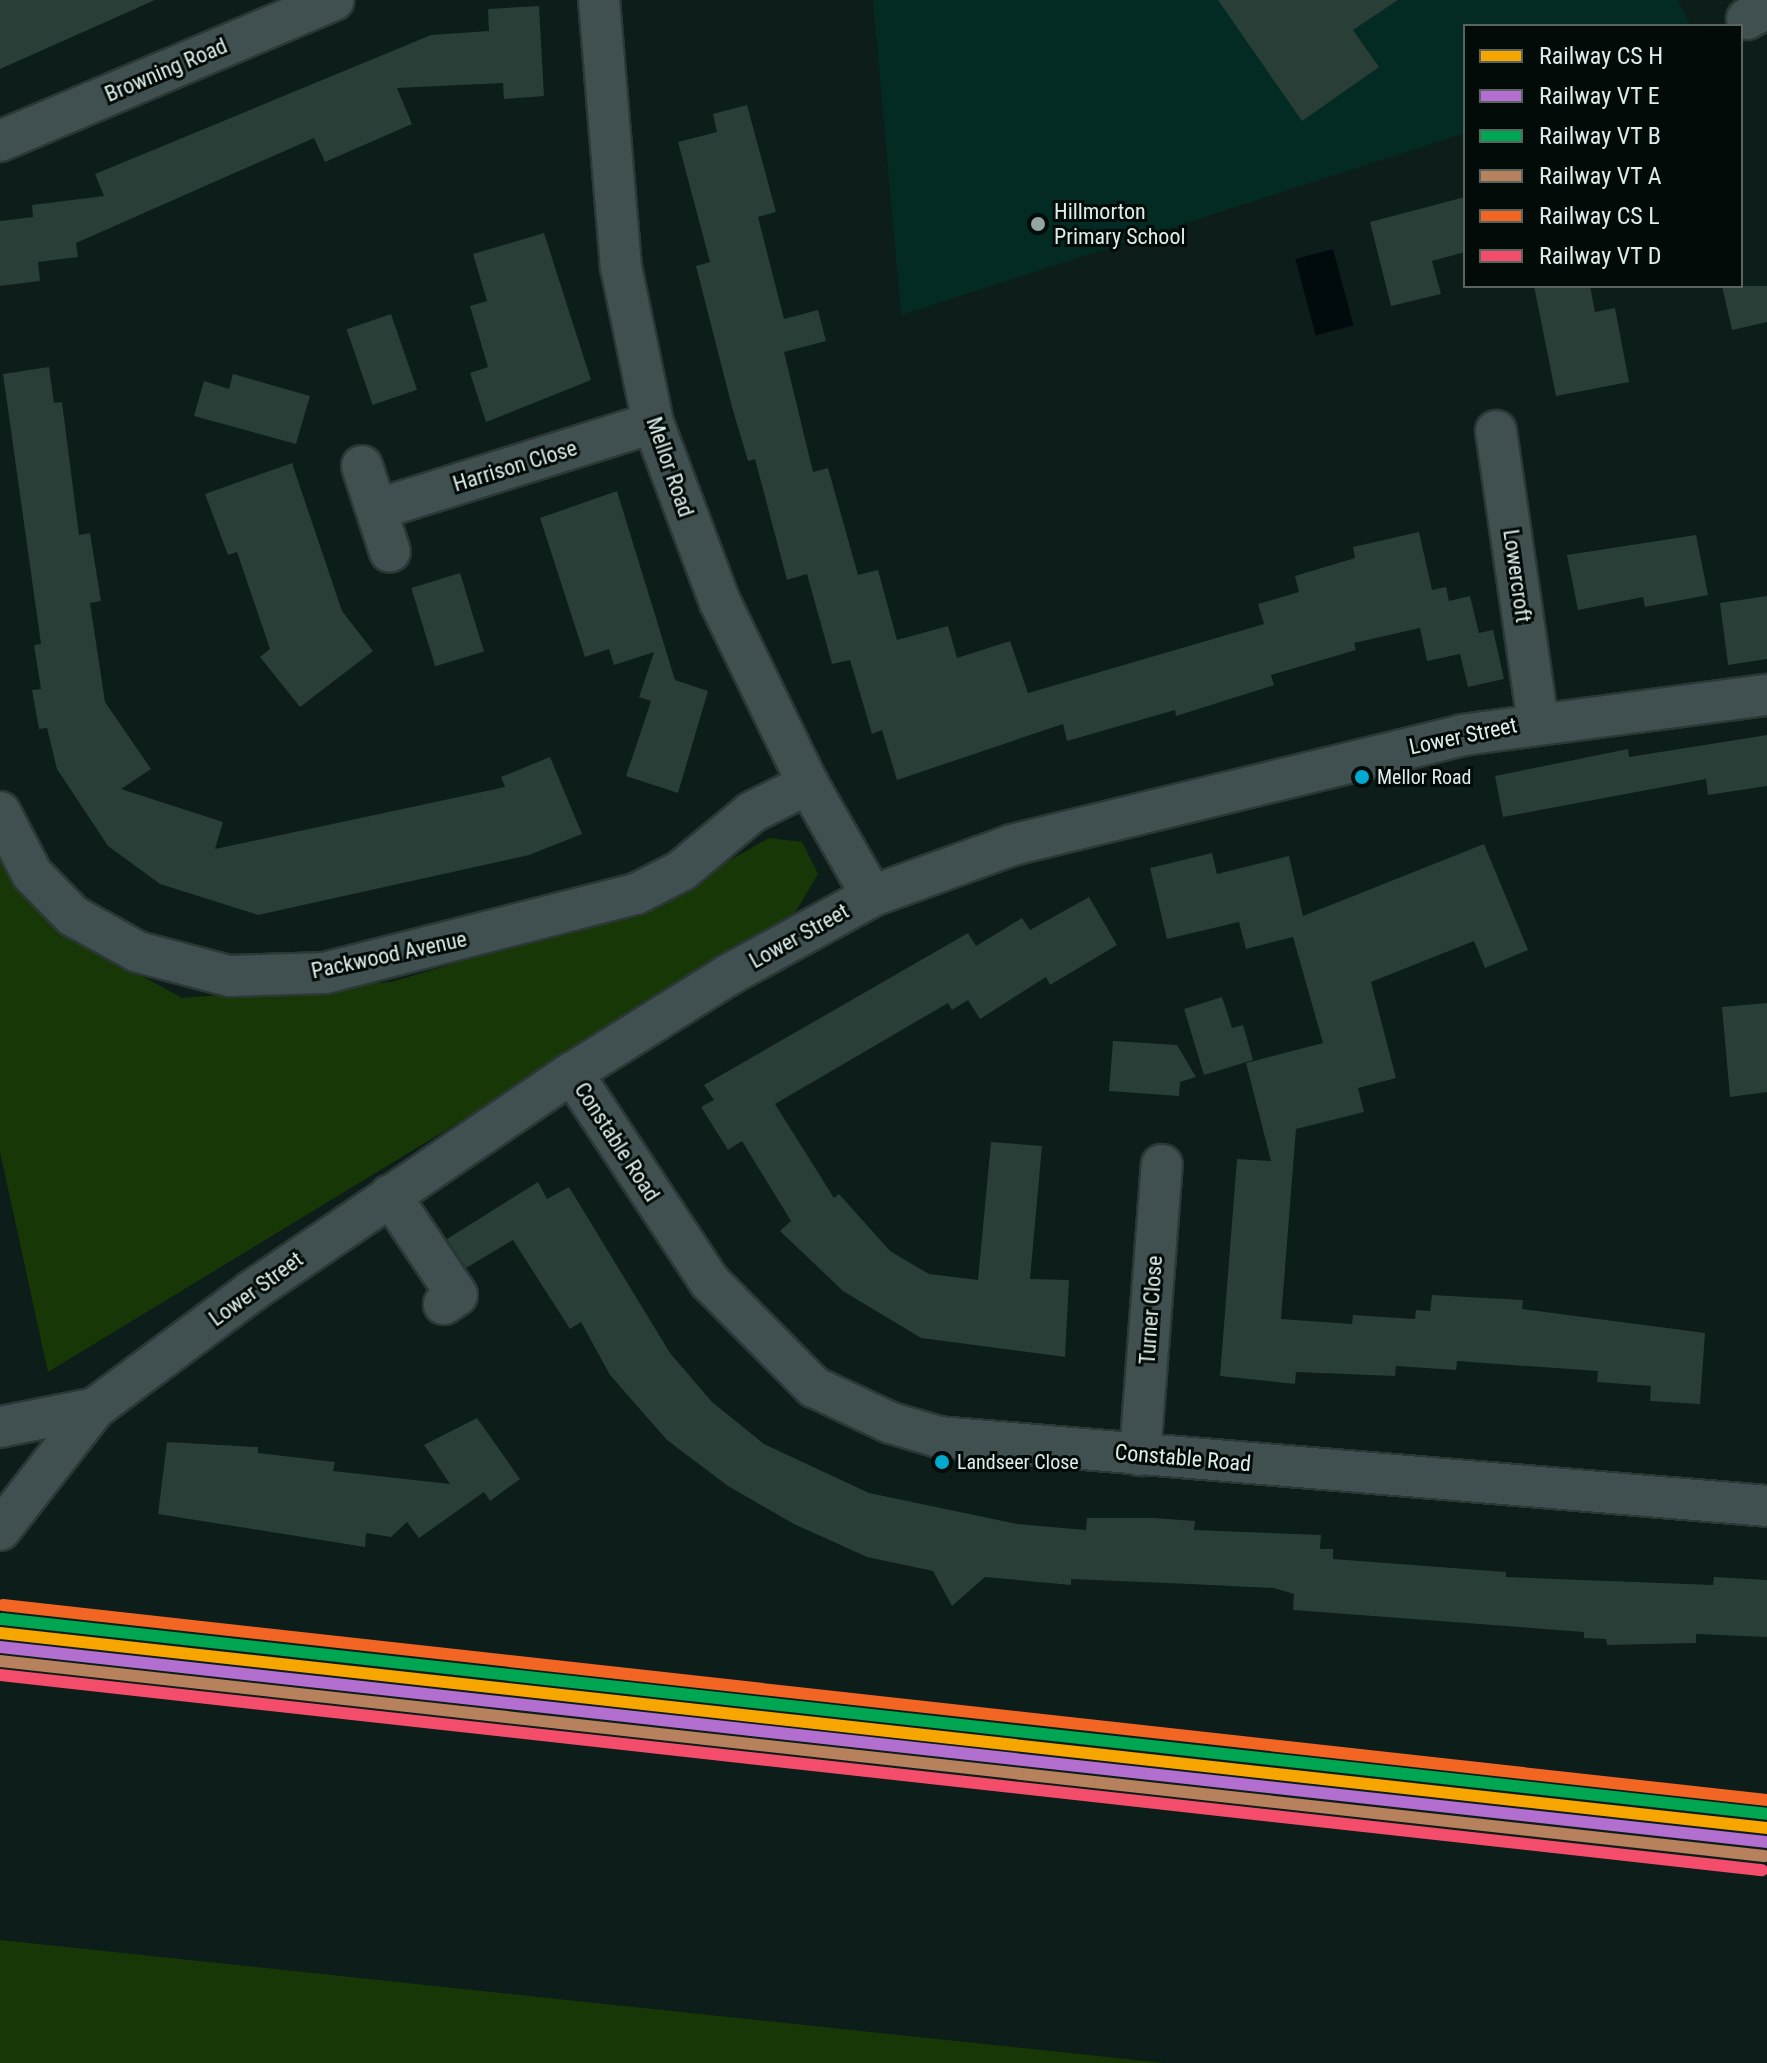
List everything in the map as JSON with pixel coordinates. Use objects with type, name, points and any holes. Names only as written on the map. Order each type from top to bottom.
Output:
[{"type":"street","name":"Browning Road","points":[[0,141],[333,0]]},
{"type":"street","name":"Mellor Road","points":[[599,0],[621,267],[653,423],[720,602],[808,784],[872,896]]},
{"type":"street","name":"Harrison Close","points":[[378,509],[653,423]]},
{"type":"street","name":"Lowercroft","points":[[1496,431],[1538,721]]},
{"type":"street","points":[[362,466],[390,552]]},
{"type":"street","name":"Lower Street","points":[[0,1530],[95,1408],[390,1195],[572,1073],[728,975],[872,896],[1012,845],[1137,811],[1538,721],[1767,695]]},
{"type":"street","name":"Packwood Avenue","points":[[0,812],[32,874],[73,916],[138,952],[229,976],[325,973],[636,894],[681,871],[752,812],[808,784]]},
{"type":"street","name":"Constable Road","points":[[572,1073],[710,1282],[814,1387],[891,1423],[939,1437],[1767,1506]]},
{"type":"street","name":"Turner Close","points":[[1140,1455],[1162,1165]]},
{"type":"street","points":[[390,1195],[457,1295],[444,1304]]},
{"type":"street","points":[[0,1427],[95,1408]]},
{"type":"shaded area","name":"Hillmorton Primary School","points":[[873,0],[1678,0],[1690,24],[1463,24],[1463,134],[901,315]]},
{"type":"shaded area","points":[[1333,249],[1353,325],[1316,335],[1295,259]]},
{"type":"green space","points":[[769,838],[802,842],[818,874],[790,921],[48,1372],[0,1152],[0,860],[80,942],[182,998],[391,982],[648,907]]},
{"type":"green space","points":[[0,1940],[1164,2063],[0,2063]]},
{"type":"building","points":[[0,0],[155,0],[0,69]]},
{"type":"building","points":[[1218,0],[1398,0],[1353,30],[1379,67],[1302,121]]},
{"type":"building","points":[[539,6],[544,96],[504,99],[503,83],[397,88],[412,124],[325,162],[314,138],[76,243],[78,257],[38,262],[40,281],[0,286],[0,221],[33,217],[32,205],[104,196],[95,174],[431,35],[489,31],[488,9]]},
{"type":"building","points":[[747,105],[776,212],[758,217],[784,319],[818,310],[826,341],[784,352],[813,472],[828,468],[858,575],[878,570],[897,640],[948,626],[957,658],[1010,641],[1028,693],[1264,624],[1258,604],[1299,592],[1295,576],[1355,558],[1353,547],[1419,532],[1432,590],[1446,587],[1449,601],[1470,596],[1479,633],[1493,630],[1504,679],[1468,687],[1460,654],[1427,661],[1420,628],[1354,643],[1356,650],[1271,675],[1274,685],[1176,716],[1175,710],[1067,741],[1063,724],[897,780],[882,730],[872,734],[850,660],[832,664],[807,574],[787,580],[755,459],[748,461],[732,407],[696,266],[710,262],[678,142],[717,132],[713,114]]},
{"type":"building","points":[[1463,198],[1463,253],[1432,261],[1441,294],[1391,306],[1370,222]]},
{"type":"building","points":[[544,233],[591,380],[486,422],[470,373],[488,367],[470,306],[487,301],[473,254]]},
{"type":"building","points":[[1767,286],[1767,322],[1732,330],[1722,288]]},
{"type":"building","points":[[1534,288],[1590,288],[1595,312],[1615,308],[1629,382],[1556,396]]},
{"type":"building","points":[[391,314],[417,390],[373,405],[347,329]]},
{"type":"building","points":[[49,367],[54,403],[62,402],[79,535],[90,533],[101,601],[90,603],[105,702],[151,769],[121,789],[223,822],[215,849],[505,787],[501,777],[550,757],[582,834],[529,855],[258,915],[160,884],[108,846],[57,769],[47,728],[39,729],[32,690],[41,689],[34,645],[41,644],[3,374]]},
{"type":"building","points":[[233,374],[310,396],[296,444],[194,416],[204,381],[229,389]]},
{"type":"building","points":[[292,463],[342,611],[373,651],[300,707],[260,657],[270,649],[237,552],[228,555],[205,494]]},
{"type":"building","points":[[617,491],[675,680],[708,691],[678,793],[626,776],[651,701],[639,697],[654,652],[614,665],[609,649],[585,657],[540,518]]},
{"type":"building","points":[[1696,535],[1708,595],[1645,607],[1643,597],[1578,610],[1567,555]]},
{"type":"building","points":[[460,573],[484,651],[435,666],[411,588]]},
{"type":"building","points":[[1767,596],[1767,659],[1728,665],[1720,603]]},
{"type":"building","points":[[1767,735],[1767,786],[1708,795],[1706,779],[1503,817],[1495,776],[1628,749],[1629,757]]},
{"type":"building","points":[[1484,844],[1528,950],[1485,968],[1474,941],[1371,982],[1396,1078],[1358,1088],[1364,1112],[1296,1129],[1281,1319],[1352,1324],[1353,1315],[1415,1319],[1416,1310],[1430,1311],[1432,1295],[1523,1300],[1522,1309],[1705,1333],[1700,1404],[1650,1401],[1651,1386],[1597,1382],[1598,1371],[1457,1361],[1456,1370],[1396,1366],[1395,1376],[1296,1372],[1295,1384],[1220,1376],[1237,1159],[1271,1161],[1246,1063],[1323,1043],[1293,937],[1246,949],[1239,922],[1167,939],[1150,868],[1212,853],[1217,874],[1289,856],[1303,916]]},
{"type":"building","points":[[1089,897],[1117,945],[1050,985],[1046,977],[980,1019],[968,1000],[952,1010],[948,1003],[775,1104],[834,1198],[839,1194],[890,1251],[929,1274],[978,1280],[991,1142],[1042,1146],[1030,1279],[1069,1280],[1065,1357],[921,1338],[843,1291],[780,1231],[791,1221],[742,1141],[728,1150],[701,1107],[714,1100],[704,1085],[968,933],[976,946],[1022,918],[1030,930]]},
{"type":"building","points":[[1222,997],[1232,1028],[1243,1025],[1253,1060],[1204,1075],[1184,1009]]},
{"type":"building","points":[[1767,1003],[1767,1092],[1730,1097],[1722,1007]]},
{"type":"building","points":[[1113,1041],[1177,1045],[1196,1077],[1180,1082],[1179,1096],[1109,1091]]},
{"type":"building","points":[[538,1182],[547,1199],[569,1187],[670,1353],[712,1402],[764,1444],[869,1493],[1017,1524],[1086,1530],[1087,1518],[1154,1518],[1195,1521],[1194,1530],[1321,1535],[1320,1549],[1333,1549],[1333,1559],[1506,1572],[1506,1577],[1713,1585],[1714,1577],[1767,1580],[1767,1637],[1696,1634],[1696,1643],[1607,1645],[1606,1639],[1584,1638],[1584,1632],[1293,1610],[1294,1594],[1274,1588],[1071,1579],[1071,1585],[985,1577],[952,1606],[933,1571],[867,1557],[794,1524],[728,1486],[667,1440],[610,1375],[581,1322],[570,1329],[513,1240],[466,1268],[447,1239]]},
{"type":"building","points":[[477,1418],[520,1479],[490,1501],[484,1492],[419,1538],[407,1522],[391,1537],[366,1533],[365,1547],[158,1514],[167,1442],[258,1447],[258,1453],[335,1462],[333,1471],[450,1484],[424,1445]]},
{"type":"transit line","points":[[3,1605],[1767,1800]]},
{"type":"transit line","points":[[2,1619],[1767,1814]]},
{"type":"transit line","points":[[0,1633],[1767,1828]]},
{"type":"transit line","points":[[0,1647],[1765,1842]]},
{"type":"transit line","points":[[0,1661],[1764,1856]]},
{"type":"transit line","points":[[0,1675],[1762,1870]]},
{"type":"place","name":"Hillmorton Primary School","points":[[1038,224]]},
{"type":"place","name":"Mellor Road","points":[[1362,777]]},
{"type":"place","name":"Landseer Close","points":[[942,1462]]}]
